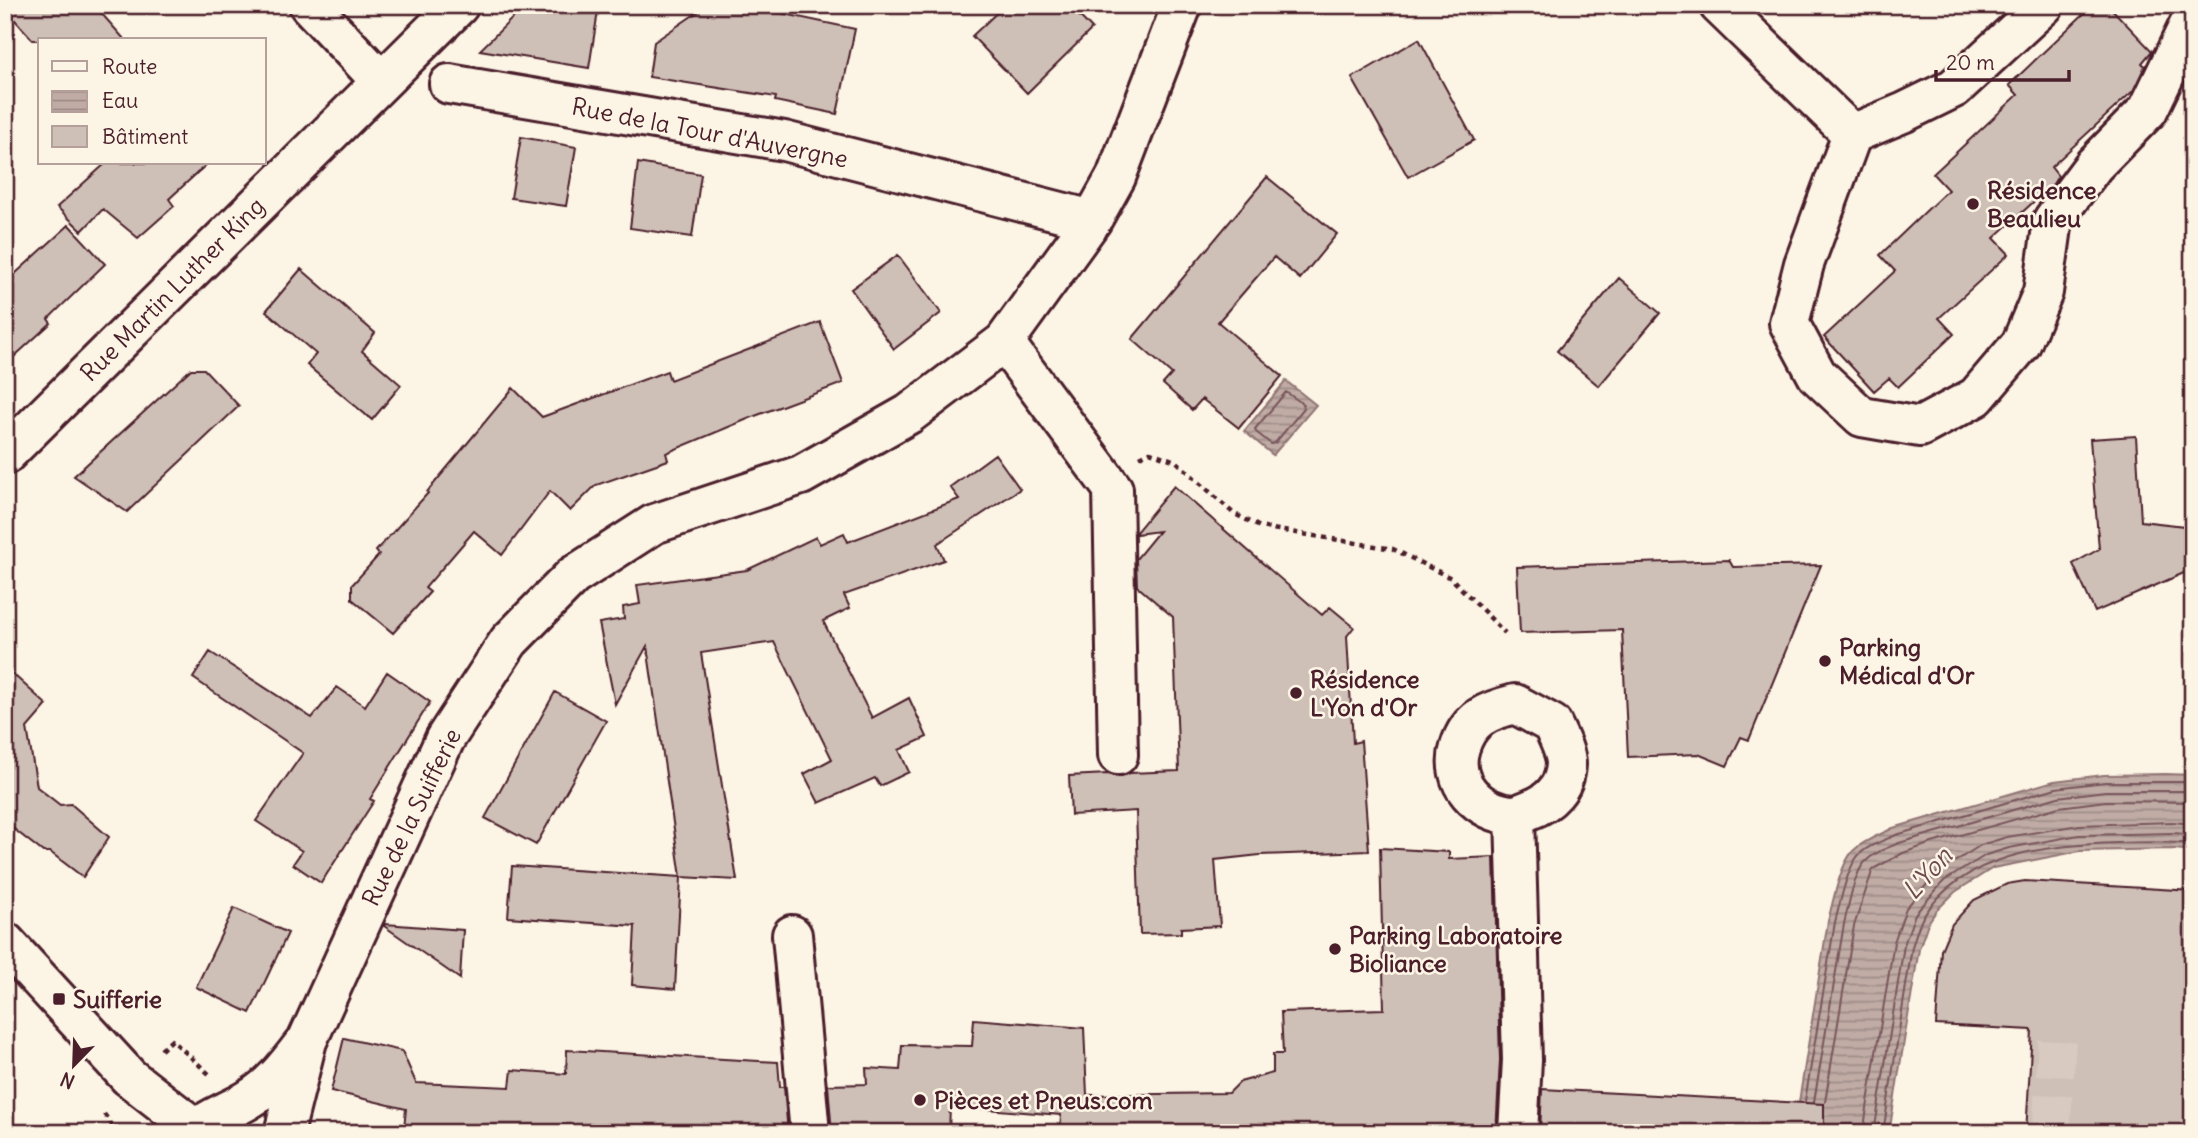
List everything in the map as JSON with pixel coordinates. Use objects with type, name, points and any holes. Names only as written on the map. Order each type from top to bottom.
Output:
[{"type":"street","points":[[309,5],[380,81]]},
{"type":"street","name":"Rue Martin Luther King","points":[[5,455],[459,5]]},
{"type":"street","name":"Rue de la Suifferie","points":[[284,1133],[307,1041],[445,739],[509,641],[573,576],[654,524],[801,475],[909,414],[1004,342],[1092,220],[1116,177],[1182,5]]},
{"type":"street","points":[[1719,5],[1852,134]]},
{"type":"street","points":[[2044,5],[1954,88],[1852,134],[1804,264],[1789,323],[1817,375],[1862,417],[1920,427],[1976,397],[2021,344],[2043,292],[2053,220],[2094,165],[2148,110],[2186,14]]},
{"type":"street","name":"Rue de la Tour d'Auvergne","points":[[449,84],[784,141],[1092,220]]},
{"type":"street","points":[[1004,342],[1113,489],[1118,755]]},
{"type":"street","points":[[1515,816],[1522,1060],[1518,1133]]},
{"type":"street","points":[[792,935],[810,1133]]},
{"type":"street","points":[[5,942],[129,1077],[187,1132]]},
{"type":"street","name":"Rue de la Suifferie","points":[[187,1132],[248,1100],[278,1078],[307,1041]]},
{"type":"path","points":[[1103,475],[1150,452],[1175,461],[1233,513],[1260,527],[1392,549],[1451,578],[1505,633]]},
{"type":"water","points":[[1286,381],[1316,405],[1273,455],[1244,431]]},
{"type":"water","name":"L'Yon","points":[[2104,775],[2193,775],[2193,851],[2080,851],[1993,868],[1955,892],[1928,923],[1919,949],[1889,1133],[1794,1133],[1828,921],[1841,874],[1848,857],[1857,847],[1893,828],[2054,781]]},
{"type":"building","points":[[5,5],[94,5],[123,38],[33,40],[5,9]]},
{"type":"building","points":[[526,5],[599,5],[589,68],[480,50]]},
{"type":"building","points":[[708,5],[742,5],[855,29],[837,114],[775,101],[776,97],[649,77],[654,42]]},
{"type":"building","points":[[1005,5],[1069,5],[1092,29],[1027,93],[972,36]]},
{"type":"building","name":"Résidence Beaulieu","points":[[2093,5],[2108,5],[2152,51],[2142,63],[2145,66],[2133,91],[2051,167],[2058,176],[2053,184],[1994,238],[2009,254],[1939,318],[1954,334],[1898,387],[1889,378],[1874,391],[1824,337],[1895,271],[1880,255],[1948,190],[1933,174],[2018,95],[2009,85]]},
{"type":"building","points":[[1419,39],[1474,140],[1408,177],[1352,78]]},
{"type":"building","points":[[521,137],[576,147],[566,206],[511,198]]},
{"type":"building","points":[[638,163],[701,174],[692,237],[630,228]]},
{"type":"building","points":[[105,164],[207,164],[169,199],[174,206],[138,238],[103,209],[82,231],[57,207]]},
{"type":"building","points":[[1267,177],[1337,234],[1300,279],[1274,257],[1218,322],[1282,376],[1239,428],[1202,399],[1192,410],[1163,384],[1172,374],[1132,339]]},
{"type":"building","points":[[69,225],[105,264],[48,319],[51,323],[5,365],[5,283]]},
{"type":"building","points":[[898,255],[941,313],[894,349],[851,289]]},
{"type":"building","points":[[301,269],[375,333],[362,351],[401,385],[372,420],[307,365],[316,354],[266,311]]},
{"type":"building","points":[[1619,278],[1660,313],[1599,386],[1557,351]]},
{"type":"building","points":[[820,322],[843,383],[666,453],[668,460],[596,485],[570,511],[550,491],[502,555],[474,531],[425,588],[430,592],[393,633],[352,599],[352,585],[379,555],[376,551],[428,493],[513,388],[542,417],[667,371],[670,380]]},
{"type":"building","points":[[191,369],[204,369],[239,406],[127,512],[74,476]]},
{"type":"building","points":[[2136,436],[2141,521],[2193,527],[2193,569],[2095,612],[2073,564],[2099,549],[2090,439]]},
{"type":"building","points":[[995,454],[1020,489],[937,544],[944,560],[844,595],[850,608],[823,621],[872,718],[909,698],[927,737],[899,750],[909,772],[880,786],[875,778],[819,803],[804,774],[832,759],[774,642],[701,653],[737,880],[681,877],[647,646],[615,704],[599,623],[624,619],[623,607],[640,604],[637,585],[747,570],[816,537],[820,544],[844,533],[848,542],[959,499],[950,487]]},
{"type":"building","points":[[1174,486],[1322,615],[1330,607],[1354,627],[1347,636],[1353,743],[1361,741],[1369,851],[1260,855],[1215,860],[1220,926],[1181,928],[1181,933],[1140,934],[1136,811],[1071,815],[1069,776],[1108,774],[1119,777],[1130,773],[1179,771],[1173,617],[1137,586],[1136,559],[1159,531],[1136,532]]},
{"type":"building","points":[[1729,560],[1733,567],[1821,565],[1749,740],[1741,737],[1727,766],[1698,754],[1628,757],[1622,630],[1520,633],[1517,567]]},
{"type":"building","points":[[210,652],[312,718],[337,687],[365,706],[387,672],[430,702],[370,799],[374,801],[321,883],[293,864],[302,851],[256,821],[303,753],[193,678]]},
{"type":"building","points":[[5,667],[47,705],[27,728],[37,787],[60,805],[71,804],[109,837],[83,877],[50,852],[43,852],[5,822]]},
{"type":"building","points":[[555,692],[606,721],[536,845],[485,818]]},
{"type":"building","points":[[1380,848],[1449,852],[1449,859],[1494,857],[1500,1060],[1496,1133],[1060,1133],[1061,1115],[950,1106],[949,1133],[832,1133],[828,1085],[867,1084],[866,1068],[900,1070],[902,1045],[972,1046],[974,1019],[1084,1028],[1087,1095],[1229,1093],[1240,1082],[1273,1073],[1273,1054],[1283,1054],[1281,1012],[1384,1009]]},
{"type":"building","points":[[512,866],[681,877],[675,989],[632,985],[635,926],[508,917]]},
{"type":"building","points":[[2025,881],[2193,891],[2193,1133],[2026,1133],[2032,1030],[1936,1025],[1941,950],[1952,924],[1974,900],[2007,884]]},
{"type":"building","points":[[234,908],[288,933],[250,1013],[196,987]]},
{"type":"building","points":[[384,926],[463,930],[460,979]]},
{"type":"building","points":[[344,1038],[402,1051],[416,1083],[510,1087],[512,1070],[566,1074],[567,1050],[778,1062],[780,1087],[784,1087],[788,1133],[486,1133],[404,1128],[406,1109],[331,1091]]},
{"type":"building","points":[[1542,1089],[1824,1104],[1824,1133],[1540,1133]]},
{"type":"tunnel","points":[[2051,1133],[2057,1041]]},
{"type":"place","name":"Résidence Beaulieu","points":[[1973,204]]},
{"type":"place","name":"Parking Médical d'Or","points":[[1825,661]]},
{"type":"place","name":"Résidence L'Yon d'Or","points":[[1296,693]]},
{"type":"place","name":"Parking Laboratoire Bioliance","points":[[1335,949]]},
{"type":"place","name":"Suifferie","points":[[59,999]]},
{"type":"place","name":"Pièces et Pneus.com","points":[[920,1100]]}]
